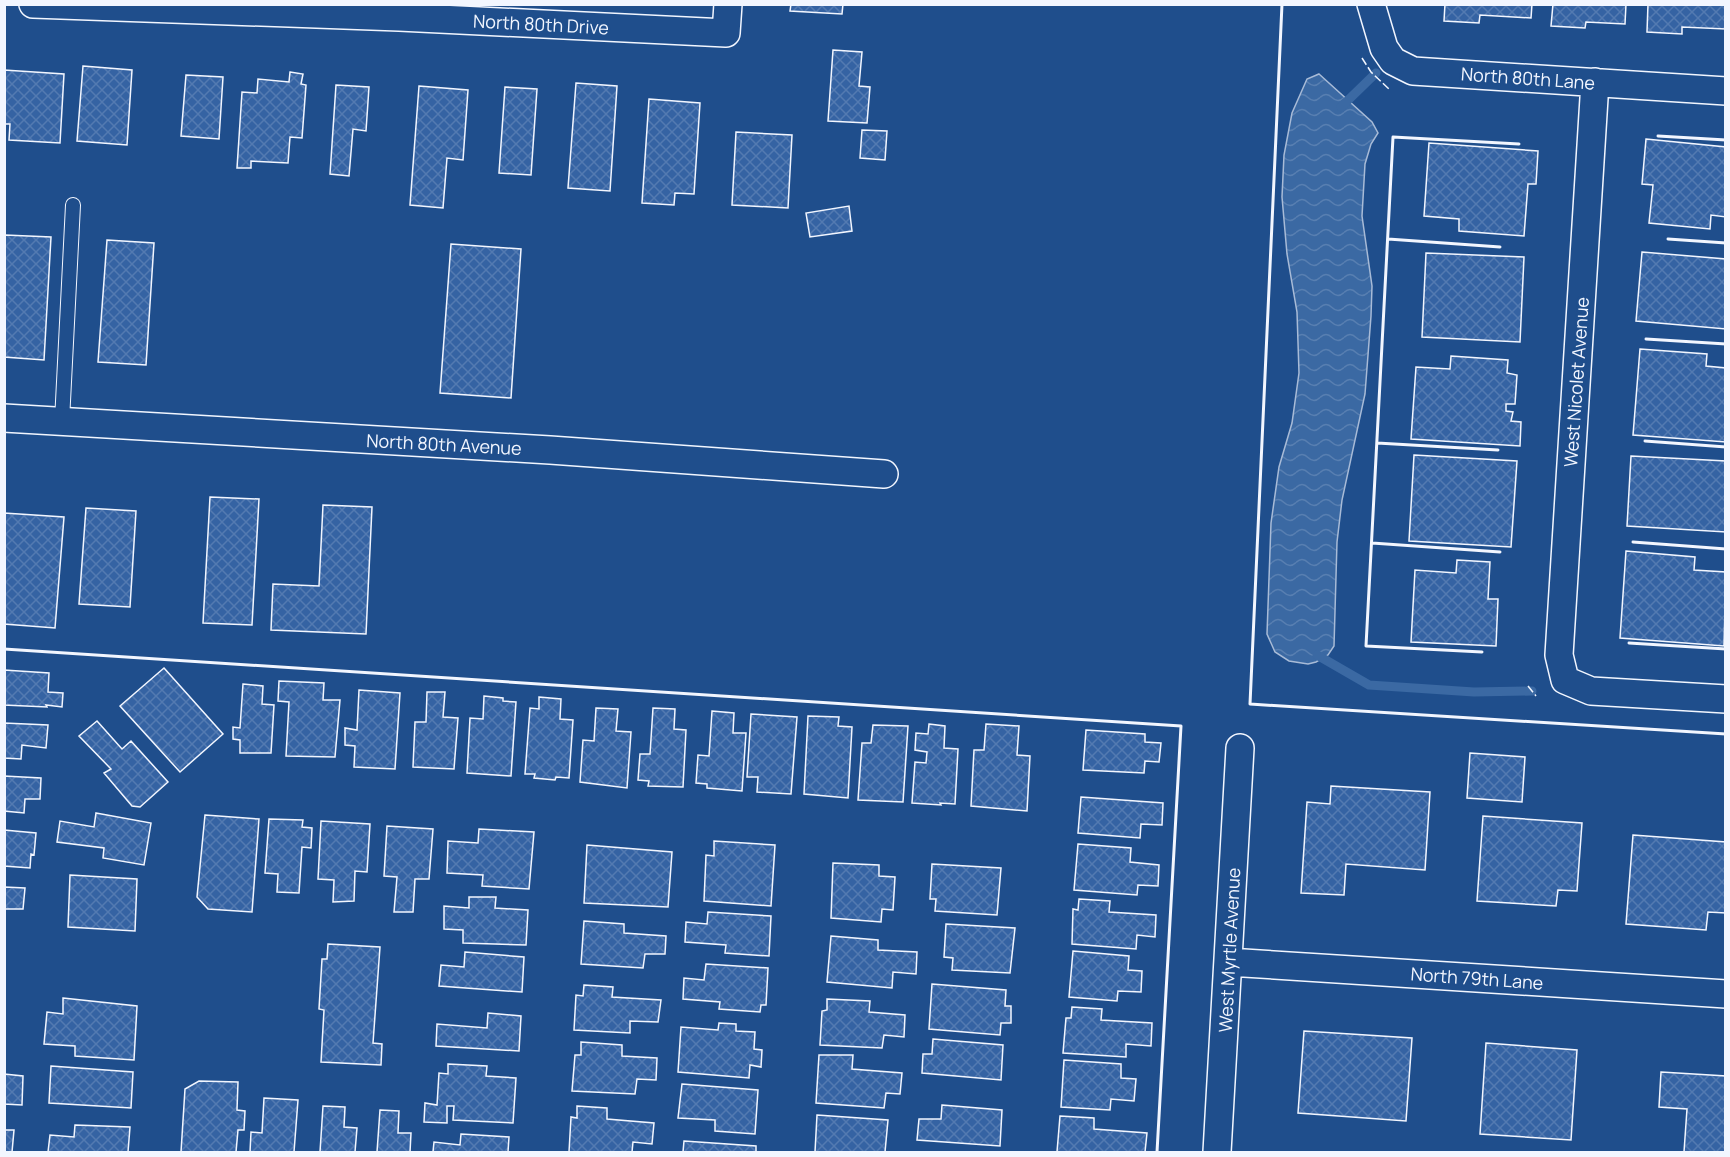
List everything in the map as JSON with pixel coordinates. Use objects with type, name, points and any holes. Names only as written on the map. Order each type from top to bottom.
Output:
[{"type":"street","name":"North 80th Drive","points":[[33,4],[726,33],[728,4]]},
{"type":"street","name":"North 80th Lane","points":[[1371,4],[1384,48],[1394,61],[1413,71],[1725,91]]},
{"type":"street","name":"West Nicolet Avenue","points":[[1595,82],[1559,655],[1565,680],[1591,691],[1725,699]]},
{"type":"street","name":"North 80th Avenue","points":[[4,418],[550,450],[884,474]]},
{"type":"street","name":"West Myrtle Avenue","points":[[1217,1152],[1240,748]]},
{"type":"street","name":"North 79th Lane","points":[[1228,962],[1725,994]]},
{"type":"lane","points":[[62,421],[73,205]]},
{"type":"water","points":[[1319,74],[1372,122],[1378,133],[1371,144],[1365,164],[1362,216],[1372,286],[1371,316],[1365,394],[1342,500],[1337,542],[1334,646],[1328,655],[1308,664],[1289,661],[1275,652],[1267,634],[1271,523],[1279,467],[1292,423],[1299,373],[1297,312],[1287,254],[1282,197],[1284,155],[1292,113],[1307,79]]},
{"type":"building","points":[[791,4],[843,4],[842,14],[790,11]]},
{"type":"building","points":[[1445,4],[1532,4],[1531,18],[1480,15],[1479,23],[1444,21]]},
{"type":"building","points":[[1553,4],[1626,4],[1625,24],[1586,22],[1585,28],[1551,26]]},
{"type":"building","points":[[1648,4],[1726,4],[1726,29],[1682,27],[1682,34],[1647,32]]},
{"type":"building","points":[[833,50],[862,52],[859,86],[870,87],[867,123],[828,121]]},
{"type":"building","points":[[83,66],[132,70],[127,145],[77,141]]},
{"type":"building","points":[[4,70],[64,74],[60,143],[9,140],[10,124],[4,124]]},
{"type":"building","points":[[290,72],[303,74],[301,84],[306,85],[302,138],[290,137],[288,163],[251,161],[251,168],[237,168],[242,92],[257,93],[258,79],[289,82]]},
{"type":"building","points":[[186,75],[223,77],[219,139],[181,136]]},
{"type":"building","points":[[576,83],[617,86],[610,191],[568,188]]},
{"type":"building","points":[[336,85],[369,87],[366,131],[353,129],[349,176],[330,174]]},
{"type":"building","points":[[419,86],[468,90],[463,160],[447,158],[443,208],[410,205]]},
{"type":"building","points":[[505,87],[537,89],[531,175],[499,173]]},
{"type":"building","points":[[649,99],[700,103],[694,194],[675,193],[674,205],[642,203]]},
{"type":"building","points":[[862,130],[887,131],[885,160],[860,158]]},
{"type":"building","points":[[736,132],[792,135],[788,208],[732,205]]},
{"type":"building","points":[[1646,139],[1726,147],[1726,217],[1711,215],[1710,229],[1649,223],[1653,185],[1642,184]]},
{"type":"building","points":[[1429,143],[1538,151],[1536,184],[1528,184],[1524,236],[1459,231],[1459,219],[1424,216]]},
{"type":"building","points":[[849,206],[852,231],[810,237],[806,213]]},
{"type":"building","points":[[5,235],[51,237],[44,360],[4,357]]},
{"type":"building","points":[[107,240],[154,243],[146,365],[98,362]]},
{"type":"building","points":[[451,244],[521,249],[511,398],[440,393]]},
{"type":"building","points":[[1642,252],[1726,259],[1726,329],[1636,321]]},
{"type":"building","points":[[1426,253],[1524,257],[1520,342],[1422,337]]},
{"type":"building","points":[[1640,349],[1707,354],[1706,366],[1726,368],[1726,442],[1633,435]]},
{"type":"building","points":[[1451,356],[1508,360],[1507,373],[1517,375],[1515,404],[1506,404],[1506,411],[1513,412],[1511,421],[1521,422],[1520,446],[1411,439],[1416,367],[1450,369]]},
{"type":"building","points":[[1414,455],[1517,461],[1511,547],[1409,541]]},
{"type":"building","points":[[1631,456],[1726,461],[1726,532],[1627,526]]},
{"type":"building","points":[[210,497],[259,499],[252,625],[203,623]]},
{"type":"building","points":[[323,505],[372,507],[366,634],[271,630],[273,584],[319,586]]},
{"type":"building","points":[[86,508],[136,511],[130,607],[79,604]]},
{"type":"building","points":[[4,513],[64,517],[55,628],[4,624]]},
{"type":"building","points":[[1626,551],[1695,557],[1694,570],[1726,572],[1724,646],[1620,638]]},
{"type":"building","points":[[1457,560],[1490,562],[1488,599],[1498,599],[1496,646],[1411,642],[1415,570],[1456,573]]},
{"type":"building","points":[[164,668],[223,734],[180,772],[120,706]]},
{"type":"building","points":[[4,670],[49,673],[48,692],[63,693],[62,707],[4,705]]},
{"type":"building","points":[[279,681],[324,683],[323,700],[340,700],[335,757],[286,756],[289,702],[278,701]]},
{"type":"building","points":[[243,684],[263,686],[262,704],[274,705],[271,753],[240,753],[240,740],[233,739],[233,727],[240,728]]},
{"type":"building","points":[[359,690],[400,693],[395,769],[354,767],[355,746],[345,745],[345,728],[357,730]]},
{"type":"building","points":[[427,692],[445,692],[443,717],[458,718],[454,769],[413,767],[415,722],[426,722]]},
{"type":"building","points":[[484,696],[516,702],[511,776],[467,773],[470,718],[483,719]]},
{"type":"building","points":[[539,697],[561,699],[560,719],[573,720],[569,778],[556,777],[555,780],[534,778],[535,774],[525,774],[530,708],[539,709]]},
{"type":"building","points":[[596,708],[618,709],[616,731],[631,732],[627,788],[580,782],[583,740],[594,741]]},
{"type":"building","points":[[653,708],[675,709],[674,729],[686,730],[683,787],[648,786],[649,781],[638,780],[640,754],[650,754]]},
{"type":"building","points":[[712,711],[734,713],[733,733],[746,733],[742,791],[707,788],[707,784],[696,783],[698,755],[709,756]]},
{"type":"building","points":[[751,714],[797,717],[791,794],[757,792],[758,777],[747,777]]},
{"type":"building","points":[[808,716],[839,717],[838,726],[852,727],[848,798],[804,794]]},
{"type":"building","points":[[97,721],[122,749],[131,741],[168,782],[140,807],[132,806],[104,773],[111,769],[79,736]]},
{"type":"building","points":[[4,723],[48,725],[46,748],[22,745],[21,759],[4,758]]},
{"type":"building","points":[[929,724],[945,726],[944,748],[958,749],[955,804],[912,803],[915,762],[926,763],[927,752],[915,750],[916,733],[928,734]]},
{"type":"building","points":[[986,724],[1019,726],[1017,755],[1030,756],[1027,811],[971,806],[974,750],[984,750]]},
{"type":"building","points":[[873,725],[908,726],[903,802],[858,800],[862,743],[871,743]]},
{"type":"building","points":[[1086,730],[1145,734],[1145,742],[1161,743],[1159,762],[1145,761],[1144,773],[1083,770]]},
{"type":"building","points":[[1470,753],[1525,757],[1522,802],[1467,798]]},
{"type":"building","points":[[4,776],[41,778],[40,799],[25,799],[24,813],[4,811]]},
{"type":"building","points":[[1331,786],[1430,792],[1425,870],[1346,864],[1344,895],[1301,893],[1307,802],[1330,804]]},
{"type":"building","points":[[1081,797],[1163,803],[1162,825],[1141,824],[1140,838],[1078,833]]},
{"type":"building","points":[[96,813],[151,823],[144,865],[103,858],[104,848],[57,842],[60,821],[94,827]]},
{"type":"building","points":[[205,815],[259,819],[252,912],[208,909],[197,897]]},
{"type":"building","points":[[1483,816],[1582,823],[1577,891],[1558,890],[1556,906],[1477,901]]},
{"type":"building","points":[[269,819],[303,820],[302,827],[312,828],[311,848],[302,847],[299,893],[277,892],[278,874],[265,873]]},
{"type":"building","points":[[321,821],[370,824],[367,872],[355,871],[354,901],[333,902],[334,880],[318,879]]},
{"type":"building","points":[[387,826],[433,829],[429,879],[415,879],[413,912],[394,912],[397,877],[384,876]]},
{"type":"building","points":[[479,829],[534,832],[529,889],[482,886],[483,875],[447,873],[448,841],[478,843]]},
{"type":"building","points":[[4,830],[36,833],[30,868],[4,866]]},
{"type":"building","points":[[1633,835],[1726,842],[1726,913],[1708,912],[1706,930],[1626,924]]},
{"type":"building","points":[[714,841],[775,845],[771,906],[704,901],[706,855],[714,856]]},
{"type":"building","points":[[1078,844],[1131,848],[1130,862],[1159,865],[1158,886],[1138,885],[1137,895],[1074,890]]},
{"type":"building","points":[[587,845],[672,852],[668,907],[584,903]]},
{"type":"building","points":[[833,863],[879,865],[879,876],[895,877],[893,910],[882,909],[881,922],[831,918]]},
{"type":"building","points":[[932,864],[1001,868],[997,915],[935,911],[936,899],[930,899]]},
{"type":"building","points":[[70,875],[137,879],[135,931],[68,927]]},
{"type":"building","points":[[4,887],[25,888],[23,909],[5,909],[4,916]]},
{"type":"building","points":[[469,897],[496,897],[495,908],[528,910],[526,945],[463,943],[463,930],[444,929],[444,906],[469,908]]},
{"type":"building","points":[[1079,899],[1110,901],[1109,912],[1156,915],[1155,937],[1137,935],[1136,949],[1072,944],[1073,909],[1078,910]]},
{"type":"building","points":[[708,912],[771,916],[769,956],[725,953],[726,945],[685,942],[686,922],[707,924]]},
{"type":"building","points":[[584,921],[624,924],[624,933],[666,936],[665,954],[645,954],[643,968],[581,964]]},
{"type":"building","points":[[946,924],[1015,928],[1010,973],[952,970],[953,958],[944,957]]},
{"type":"building","points":[[831,936],[878,940],[878,950],[917,952],[916,974],[893,972],[892,988],[827,982]]},
{"type":"building","points":[[328,944],[380,947],[373,1043],[382,1044],[381,1065],[321,1062],[324,1010],[319,1009],[322,959],[327,959]]},
{"type":"building","points":[[1073,951],[1129,956],[1128,970],[1142,971],[1141,992],[1118,991],[1117,1001],[1069,997]]},
{"type":"building","points":[[465,952],[524,957],[522,992],[439,986],[441,965],[464,967]]},
{"type":"building","points":[[706,964],[768,968],[766,1005],[761,1005],[760,1012],[719,1009],[720,1002],[683,999],[684,978],[704,980]]},
{"type":"building","points":[[932,984],[1006,990],[1005,1006],[1011,1006],[1011,1023],[1001,1023],[1000,1035],[929,1029]]},
{"type":"building","points":[[584,985],[613,987],[612,997],[661,1000],[658,1022],[630,1021],[630,1033],[574,1030],[576,995],[583,996]]},
{"type":"building","points":[[63,998],[137,1006],[134,1060],[75,1056],[75,1046],[44,1044],[47,1012],[63,1014]]},
{"type":"building","points":[[827,999],[870,1001],[869,1012],[905,1015],[904,1037],[884,1035],[882,1048],[820,1045],[822,1011],[827,1010]]},
{"type":"building","points":[[1072,1007],[1102,1009],[1101,1020],[1152,1023],[1151,1046],[1126,1044],[1126,1057],[1063,1053],[1066,1018],[1071,1018]]},
{"type":"building","points":[[488,1013],[521,1016],[519,1051],[436,1046],[437,1024],[487,1028]]},
{"type":"building","points":[[719,1023],[736,1024],[736,1031],[755,1032],[754,1049],[762,1050],[761,1067],[750,1065],[749,1078],[678,1072],[681,1027],[718,1030]]},
{"type":"building","points":[[1304,1031],[1412,1038],[1406,1121],[1298,1113]]},
{"type":"building","points":[[933,1039],[1003,1045],[1001,1080],[922,1073],[923,1054],[932,1054]]},
{"type":"building","points":[[581,1042],[622,1045],[622,1056],[657,1058],[656,1080],[637,1079],[635,1094],[572,1091],[575,1055],[581,1055]]},
{"type":"building","points":[[1486,1043],[1577,1050],[1571,1140],[1480,1134]]},
{"type":"building","points":[[819,1055],[853,1055],[852,1069],[902,1073],[900,1094],[886,1093],[884,1108],[816,1103]]},
{"type":"building","points":[[1064,1060],[1121,1064],[1121,1078],[1136,1079],[1134,1101],[1111,1099],[1110,1110],[1061,1107]]},
{"type":"building","points":[[448,1064],[487,1066],[486,1076],[516,1078],[513,1123],[453,1120],[454,1106],[447,1106],[447,1123],[424,1122],[425,1103],[437,1105],[439,1073],[448,1074]]},
{"type":"building","points":[[51,1066],[133,1072],[131,1108],[49,1103]]},
{"type":"building","points":[[1661,1072],[1726,1076],[1726,1152],[1684,1152],[1687,1109],[1659,1107]]},
{"type":"building","points":[[4,1074],[23,1076],[22,1105],[4,1104]]},
{"type":"building","points":[[199,1081],[238,1082],[237,1110],[245,1111],[244,1130],[238,1130],[236,1152],[181,1152],[185,1089]]},
{"type":"building","points":[[682,1084],[758,1090],[755,1134],[715,1131],[715,1120],[678,1118]]},
{"type":"building","points":[[264,1098],[298,1100],[294,1152],[250,1152],[251,1132],[262,1133]]},
{"type":"building","points":[[942,1105],[1002,1110],[1000,1146],[917,1140],[919,1119],[941,1119]]},
{"type":"building","points":[[323,1106],[345,1107],[344,1127],[357,1128],[355,1152],[320,1152]]},
{"type":"building","points":[[577,1106],[607,1108],[607,1119],[654,1123],[652,1144],[633,1142],[632,1152],[569,1152],[571,1117],[577,1118]]},
{"type":"building","points":[[380,1110],[399,1111],[398,1133],[411,1133],[410,1152],[377,1152]]},
{"type":"building","points":[[817,1115],[888,1120],[885,1152],[815,1152]]},
{"type":"building","points":[[1060,1116],[1094,1118],[1094,1129],[1147,1133],[1145,1152],[1057,1152]]},
{"type":"building","points":[[75,1125],[130,1127],[128,1152],[48,1152],[50,1135],[74,1137]]},
{"type":"building","points":[[4,1130],[14,1130],[12,1152],[4,1152]]},
{"type":"building","points":[[461,1134],[509,1137],[508,1152],[433,1152],[434,1142],[460,1145]]},
{"type":"building","points":[[684,1141],[756,1146],[756,1152],[683,1152]]},
{"type":"waterway","points":[[1341,107],[1376,73]]},
{"type":"waterway","points":[[1317,655],[1369,685],[1474,692],[1532,691]]},
{"type":"fence","points":[[1362,58],[1371,72],[1389,89]]},
{"type":"fence","points":[[1528,686],[1536,696]]},
{"type":"wall","points":[[1282,4],[1250,704],[1726,734]]},
{"type":"wall","points":[[1658,136],[1726,140]]},
{"type":"wall","points":[[1482,652],[1366,646],[1393,137],[1519,144]]},
{"type":"wall","points":[[1388,239],[1500,247]]},
{"type":"wall","points":[[1668,239],[1726,243]]},
{"type":"wall","points":[[1646,339],[1726,344]]},
{"type":"wall","points":[[1645,441],[1726,447]]},
{"type":"wall","points":[[1377,443],[1498,450]]},
{"type":"wall","points":[[1633,542],[1726,549]]},
{"type":"wall","points":[[1372,543],[1500,552]]},
{"type":"wall","points":[[1629,643],[1726,649]]},
{"type":"wall","points":[[4,649],[1181,726],[1157,1152]]}]
